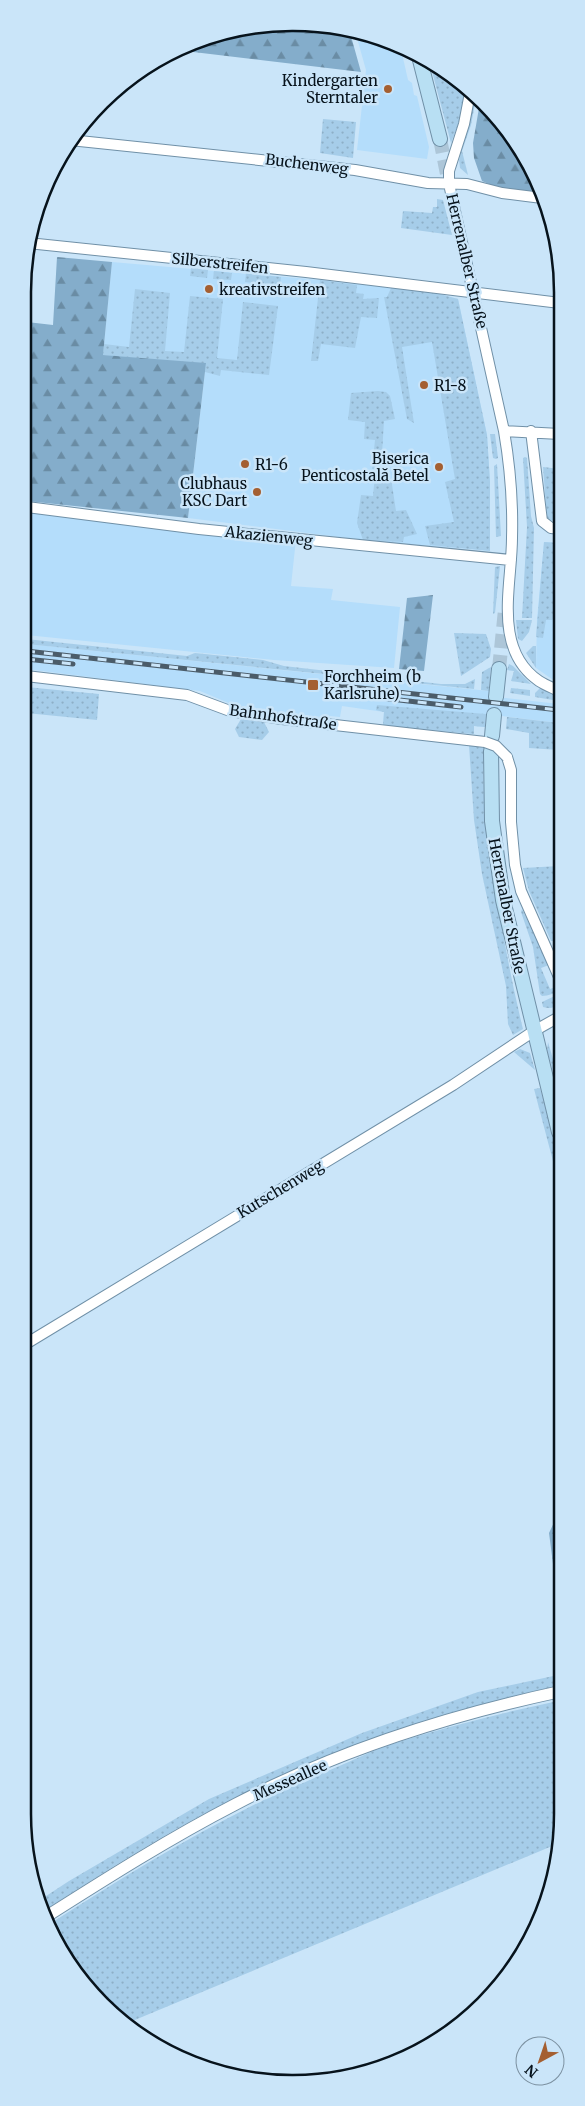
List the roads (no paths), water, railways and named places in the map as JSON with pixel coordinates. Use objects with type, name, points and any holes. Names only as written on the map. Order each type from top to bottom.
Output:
[{"type":"main road","points":[[421,65],[440,139]]},
{"type":"main road","points":[[496,697],[499,669]]},
{"type":"main road","name":"Herrenalber Straße","points":[[494,716],[489,743],[492,821],[496,860],[503,900],[554,1112]]},
{"type":"street","name":"Herrenalber Straße","points":[[469,100],[464,124],[449,171],[450,184],[474,293],[509,431],[512,560],[508,628],[513,647],[525,668],[539,680],[554,688]]},
{"type":"street","name":"Buchenweg","points":[[79,141],[355,170],[428,183],[467,184],[502,193],[536,197]]},
{"type":"street","name":"Silberstreifen","points":[[36,244],[306,272],[554,302]]},
{"type":"street","points":[[509,431],[554,433]]},
{"type":"street","points":[[531,431],[542,521],[554,528]]},
{"type":"street","name":"Akazienweg","points":[[31,508],[199,529],[512,560]]},
{"type":"street","name":"Bahnhofstraße","points":[[31,677],[187,695],[230,711],[282,719],[489,743],[496,746],[507,757]]},
{"type":"street","name":"Herrenalber Straße","points":[[507,757],[511,770],[511,822],[515,865],[521,891],[554,966]]},
{"type":"street","points":[[534,1031],[554,1019]]},
{"type":"street","name":"Kutschenweg","points":[[31,1341],[453,1085],[534,1031]]},
{"type":"street","name":"Messeallee","points":[[51,1914],[184,1832],[238,1803],[305,1772],[386,1739],[449,1718],[554,1693]]},
{"type":"tunnel","points":[[440,139],[449,184]]},
{"type":"tunnel","points":[[499,669],[505,610]]},
{"type":"railway","points":[[31,652],[554,709]]},
{"type":"railway","points":[[31,660],[73,664]]},
{"type":"railway","points":[[364,696],[461,707]]},
{"type":"place","name":"Kindergarten Sterntaler","points":[[388,89]]},
{"type":"place","name":"kreativstreifen","points":[[209,289]]},
{"type":"place","name":"R1-8","points":[[424,385]]},
{"type":"place","name":"R1-6","points":[[245,464]]},
{"type":"place","name":"Biserica Penticostală Betel","points":[[439,467]]},
{"type":"place","name":"Clubhaus KSC Dart","points":[[257,492]]},
{"type":"place","name":"Forchheim (b Karlsruhe)","points":[[313,685]]}]
